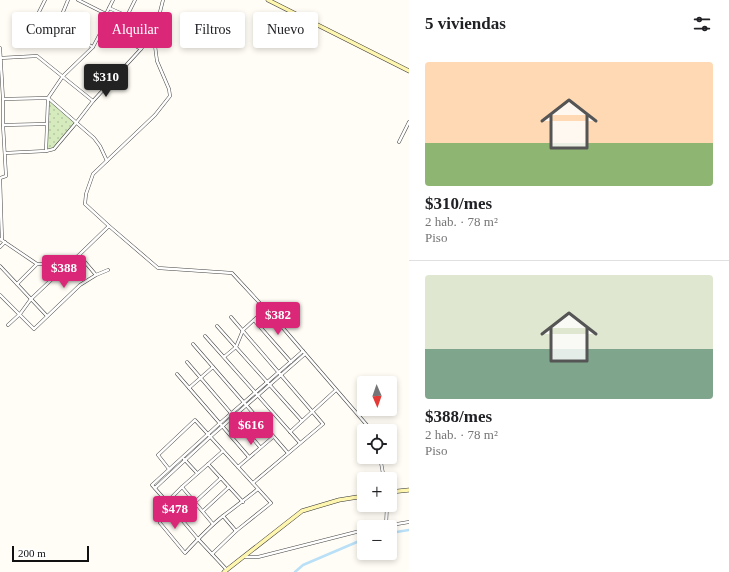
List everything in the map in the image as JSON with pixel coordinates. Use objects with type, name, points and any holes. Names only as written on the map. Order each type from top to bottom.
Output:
[{"type":"main road","points":[[268,0],[409,71]]},
{"type":"main road","points":[[397,491],[409,490]]},
{"type":"main road","points":[[226,571],[302,511],[339,500],[357,497]]},
{"type":"street","points":[[39,12],[45,0]]},
{"type":"street","points":[[63,12],[68,0]]},
{"type":"street","points":[[78,0],[102,12]]},
{"type":"street","points":[[107,12],[113,0]]},
{"type":"street","points":[[129,12],[135,0]]},
{"type":"street","points":[[160,12],[163,0]]},
{"type":"street","points":[[109,8],[118,12]]},
{"type":"street","points":[[46,151],[48,98],[63,76],[93,47],[98,38]]},
{"type":"street","points":[[0,48],[6,176],[0,178],[2,240],[0,246]]},
{"type":"street","points":[[155,48],[157,61],[170,96],[155,115],[93,174],[86,194],[85,204],[158,268],[232,273],[266,309],[366,424]]},
{"type":"street","points":[[5,153],[46,151],[54,148],[93,101],[141,49]]},
{"type":"street","points":[[0,58],[37,56],[93,101]]},
{"type":"street","points":[[3,99],[48,98],[94,138],[100,146],[107,161]]},
{"type":"street","points":[[399,142],[409,122]]},
{"type":"street","points":[[4,125],[46,124]]},
{"type":"street","points":[[8,325],[20,314],[32,299],[109,226]]},
{"type":"street","points":[[2,240],[37,264],[68,264]]},
{"type":"street","points":[[79,255],[96,275]]},
{"type":"street","points":[[18,284],[37,264]]},
{"type":"street","points":[[0,266],[48,316]]},
{"type":"street","points":[[0,294],[34,329],[75,289],[96,275],[108,270]]},
{"type":"street","points":[[224,357],[236,347],[243,330],[266,309]]},
{"type":"street","points":[[231,317],[323,424],[253,483]]},
{"type":"street","points":[[254,320],[291,362]]},
{"type":"street","points":[[217,326],[302,421]]},
{"type":"street","points":[[205,336],[300,443]]},
{"type":"street","points":[[193,344],[288,453]]},
{"type":"street","points":[[155,488],[220,424],[303,351]]},
{"type":"street","points":[[209,436],[222,427],[305,354]]},
{"type":"street","points":[[187,362],[260,448]]},
{"type":"street","points":[[189,388],[213,367]]},
{"type":"street","points":[[177,374],[249,457]]},
{"type":"street","points":[[290,432],[336,390]]},
{"type":"street","points":[[169,469],[158,455],[195,420],[271,503],[236,531],[212,554]]},
{"type":"street","points":[[238,467],[273,436]]},
{"type":"street","points":[[223,451],[182,487],[159,510],[160,523],[185,553],[213,524],[258,489]]},
{"type":"street","points":[[184,458],[169,469],[152,485],[226,571]]},
{"type":"street","points":[[184,458],[198,473]]},
{"type":"street","points":[[208,464],[242,502]]},
{"type":"street","points":[[195,502],[221,478]]},
{"type":"street","points":[[182,487],[213,524]]},
{"type":"street","points":[[203,511],[229,487]]},
{"type":"street","points":[[223,516],[236,531]]},
{"type":"street","points":[[397,524],[409,522]]},
{"type":"street","points":[[245,557],[258,557],[357,532]]},
{"type":"green space","points":[[48,98],[76,123],[54,149],[46,151]]},
{"type":"waterway","points":[[397,532],[409,530]]},
{"type":"waterway","points":[[295,572],[303,565],[357,542]]}]
